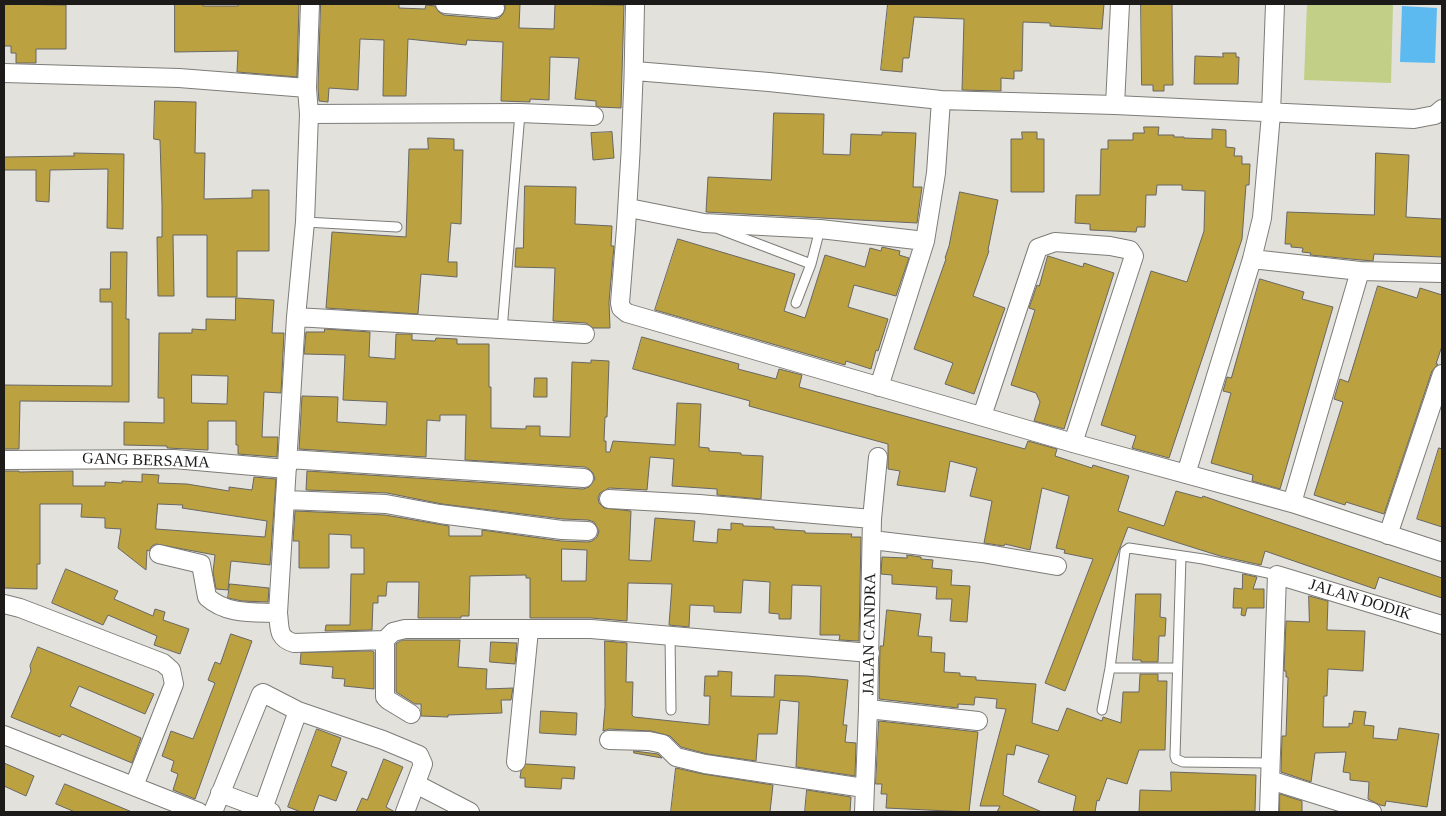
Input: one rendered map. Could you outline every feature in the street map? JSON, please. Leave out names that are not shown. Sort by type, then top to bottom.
[{"type":"street","points":[[310,4],[307,88],[309,114],[305,222],[296,317],[278,613],[281,636],[285,641],[294,643],[385,640],[393,632],[405,629],[591,629],[870,653]]},
{"type":"street","points":[[445,4],[494,8]]},
{"type":"street","points":[[635,4],[629,208],[620,303],[621,308],[627,313],[1073,443],[1292,503],[1442,552]]},
{"type":"street","points":[[1115,105],[1120,4]]},
{"type":"street","points":[[1186,474],[1252,259],[1262,218],[1271,114],[1275,4]]},
{"type":"street","points":[[634,71],[778,83],[941,100],[1115,105],[1271,114],[1375,116],[1414,120],[1435,115],[1442,109]]},
{"type":"street","points":[[4,73],[179,78],[307,88]]},
{"type":"street","points":[[879,387],[925,241],[936,173],[941,100]]},
{"type":"street","points":[[309,114],[520,112],[594,116]]},
{"type":"street","points":[[629,208],[704,223],[820,229],[925,241]]},
{"type":"street","points":[[982,416],[1038,248],[1055,242],[1110,246],[1130,250],[1134,256],[1073,443]]},
{"type":"street","points":[[1252,259],[1360,271],[1442,274]]},
{"type":"street","points":[[1292,503],[1360,271]]},
{"type":"street","points":[[296,317],[585,334]]},
{"type":"street","points":[[1388,535],[1442,374]]},
{"type":"street","name":"JALAN CANDRA","points":[[864,812],[870,653],[872,518],[878,457]]},
{"type":"street","name":"GANG BERSAMA","points":[[4,460],[174,459],[584,478]]},
{"type":"street","points":[[609,499],[872,518]]},
{"type":"street","points":[[286,500],[386,504],[440,514],[562,530],[588,531]]},
{"type":"street","points":[[872,540],[982,553],[1057,566]]},
{"type":"street","points":[[160,554],[201,564],[204,592],[207,597],[221,607],[232,611],[278,613]]},
{"type":"street","points":[[1270,812],[1277,575]]},
{"type":"street","name":"JALAN DODIK","points":[[1277,575],[1442,625]]},
{"type":"street","points":[[4,604],[20,608],[163,663],[171,670],[174,684],[134,786]]},
{"type":"street","points":[[516,762],[529,630]]},
{"type":"street","points":[[385,640],[385,697],[411,714]]},
{"type":"street","points":[[213,812],[262,693],[298,711],[416,752],[422,759],[423,764],[405,812]]},
{"type":"street","points":[[868,710],[978,720]]},
{"type":"street","points":[[220,793],[267,810],[298,711]]},
{"type":"street","points":[[4,736],[199,812]]},
{"type":"street","points":[[609,740],[649,741],[663,744],[676,757],[705,764],[864,788]]},
{"type":"street","points":[[1270,772],[1372,812]]},
{"type":"street","points":[[416,784],[470,812]]},
{"type":"lane","points":[[502,330],[520,112]]},
{"type":"lane","points":[[305,222],[397,227]]},
{"type":"lane","points":[[704,223],[811,264]]},
{"type":"lane","points":[[796,303],[811,264],[820,229]]},
{"type":"lane","points":[[1102,710],[1110,668],[1125,551],[1129,548],[1138,548],[1203,559],[1277,575]]},
{"type":"lane","points":[[1182,556],[1174,754],[1176,759],[1183,762],[1270,772]]},
{"type":"lane","points":[[670,636],[671,710]]},
{"type":"lane","points":[[1110,668],[1177,668]]},
{"type":"green space","points":[[1307,4],[1393,4],[1391,83],[1304,80]]},
{"type":"water","points":[[1402,6],[1437,8],[1435,63],[1400,62]]},
{"type":"building","points":[[4,4],[66,5],[66,49],[36,49],[36,63],[16,63],[16,53],[11,53],[11,46],[4,46]]},
{"type":"building","points":[[175,4],[238,6],[238,4],[299,4],[297,77],[237,72],[238,51],[175,52]]},
{"type":"building","points":[[321,4],[399,4],[399,8],[425,9],[426,5],[435,6],[444,15],[494,19],[499,18],[503,14],[505,4],[520,4],[519,28],[554,29],[555,4],[624,5],[621,108],[599,107],[596,106],[596,101],[575,99],[579,58],[550,57],[549,100],[530,99],[530,102],[501,101],[503,42],[467,40],[466,45],[408,39],[406,96],[383,96],[384,40],[360,39],[358,90],[329,88],[328,102],[319,101]]},
{"type":"building","points":[[888,4],[1104,4],[1102,29],[1050,26],[1050,23],[1023,22],[1022,71],[1014,71],[1014,79],[1001,78],[1001,91],[962,90],[964,19],[914,17],[909,58],[903,58],[902,72],[881,70]]},
{"type":"building","points":[[1141,4],[1172,4],[1173,85],[1164,85],[1164,91],[1153,91],[1153,85],[1142,85]]},
{"type":"building","points":[[1223,53],[1236,53],[1236,57],[1239,57],[1238,84],[1194,84],[1195,56],[1223,57]]},
{"type":"building","points":[[155,101],[196,102],[195,153],[205,153],[204,199],[252,198],[252,190],[269,190],[269,251],[237,251],[237,297],[207,297],[207,235],[173,235],[174,296],[158,296],[157,237],[162,237],[162,205],[160,140],[154,139]]},
{"type":"building","points":[[774,113],[824,114],[823,154],[850,155],[851,134],[882,135],[882,132],[916,133],[913,187],[922,187],[917,223],[706,212],[708,177],[771,180]]},
{"type":"building","points":[[1144,127],[1159,127],[1158,135],[1174,135],[1174,137],[1184,138],[1212,139],[1212,129],[1226,130],[1226,147],[1235,148],[1234,156],[1242,156],[1242,164],[1250,164],[1249,185],[1246,185],[1242,239],[1169,458],[1132,448],[1136,436],[1101,425],[1151,271],[1187,282],[1204,231],[1205,191],[1182,190],[1182,185],[1157,185],[1156,195],[1146,195],[1145,227],[1137,227],[1136,232],[1090,230],[1090,224],[1075,223],[1076,195],[1100,195],[1101,149],[1108,149],[1108,140],[1133,140],[1133,133],[1144,133]]},
{"type":"building","points":[[612,132],[614,158],[593,160],[591,133]]},
{"type":"building","points":[[1022,132],[1037,132],[1037,139],[1044,139],[1044,192],[1011,192],[1011,139],[1022,139]]},
{"type":"building","points":[[428,138],[454,139],[454,150],[463,150],[461,224],[451,223],[448,262],[457,262],[457,277],[421,274],[418,314],[326,308],[332,232],[406,237],[409,149],[428,149]]},
{"type":"building","points":[[74,153],[124,154],[123,229],[107,228],[108,169],[50,170],[49,202],[36,201],[36,170],[4,170],[4,157],[74,156]]},
{"type":"building","points":[[1376,153],[1409,155],[1406,217],[1442,219],[1442,257],[1374,254],[1373,261],[1310,255],[1311,253],[1302,252],[1303,248],[1291,247],[1291,244],[1285,244],[1287,212],[1374,215]]},
{"type":"building","points":[[525,186],[576,187],[575,224],[612,226],[611,246],[614,246],[609,302],[610,328],[593,328],[586,323],[553,321],[555,268],[515,267],[516,248],[523,248]]},
{"type":"building","points":[[960,192],[998,200],[989,251],[973,296],[1005,308],[974,394],[945,384],[953,363],[914,349],[946,259]]},
{"type":"building","points":[[678,239],[795,274],[784,311],[805,318],[825,255],[865,267],[870,248],[881,251],[882,247],[900,251],[899,255],[909,258],[896,296],[854,285],[848,307],[888,319],[871,369],[846,361],[845,365],[655,310]]},
{"type":"building","points":[[111,252],[127,252],[126,319],[129,319],[129,402],[20,401],[19,449],[4,449],[4,385],[112,386],[112,302],[100,302],[100,289],[110,289]]},
{"type":"building","points":[[1048,256],[1083,267],[1084,263],[1114,273],[1064,429],[1034,421],[1040,402],[1036,393],[1011,385],[1035,310],[1029,308],[1037,285],[1039,286]]},
{"type":"building","points":[[1260,279],[1304,292],[1302,299],[1333,307],[1280,489],[1252,481],[1253,475],[1211,463],[1231,393],[1223,391],[1227,377],[1231,378]]},
{"type":"building","points":[[1378,286],[1417,298],[1420,288],[1442,295],[1442,346],[1436,364],[1438,364],[1432,371],[1384,514],[1346,502],[1345,505],[1314,495],[1343,402],[1334,399],[1340,379],[1348,382]]},
{"type":"building","points":[[236,298],[274,300],[272,333],[284,333],[281,393],[264,392],[262,437],[278,437],[277,457],[238,454],[236,421],[208,421],[208,450],[167,448],[167,446],[124,445],[124,422],[164,423],[164,398],[158,398],[159,333],[192,333],[192,329],[206,330],[206,319],[235,320]],"holes":[[[192,375],[228,376],[227,404],[192,403]]]},
{"type":"building","points":[[325,329],[370,332],[369,357],[395,359],[396,334],[412,334],[412,340],[435,341],[436,338],[457,339],[457,344],[489,344],[491,428],[526,429],[526,426],[540,426],[540,436],[570,437],[572,362],[591,363],[591,360],[609,361],[604,441],[606,441],[606,452],[610,452],[613,441],[675,445],[677,403],[701,404],[699,447],[709,448],[709,451],[763,456],[761,499],[717,495],[717,489],[672,486],[674,459],[650,457],[647,490],[609,488],[600,493],[598,498],[599,503],[604,508],[631,511],[629,560],[651,561],[655,518],[695,521],[693,541],[717,543],[718,529],[731,530],[731,523],[743,524],[743,526],[805,531],[805,533],[852,534],[851,537],[861,537],[859,641],[839,640],[840,635],[820,635],[821,586],[792,585],[791,619],[779,619],[779,614],[769,613],[770,582],[743,580],[741,613],[714,612],[714,606],[690,605],[689,627],[669,625],[672,584],[628,583],[627,621],[591,618],[530,618],[530,578],[526,578],[526,575],[470,576],[469,616],[461,616],[461,618],[418,618],[419,582],[387,582],[386,596],[378,596],[378,603],[373,603],[372,630],[325,631],[326,625],[350,625],[351,574],[364,574],[364,548],[351,548],[351,535],[329,534],[329,568],[299,568],[299,541],[293,541],[295,511],[385,515],[449,526],[449,536],[482,536],[482,530],[561,541],[588,542],[597,537],[599,531],[594,522],[588,520],[563,519],[442,504],[387,493],[306,490],[307,471],[583,489],[589,487],[595,479],[593,473],[585,467],[465,460],[466,415],[440,415],[440,421],[427,420],[426,457],[299,449],[302,396],[338,397],[337,422],[386,425],[387,402],[343,400],[345,355],[304,354],[306,332],[324,332]],"holes":[[[562,549],[587,550],[586,581],[562,581]]]},
{"type":"building","points":[[642,337],[739,364],[738,369],[776,379],[779,369],[802,375],[799,387],[1025,449],[1028,441],[1057,449],[1055,456],[1092,468],[1093,465],[1129,476],[1118,511],[1164,526],[1176,491],[1202,498],[1203,496],[1442,578],[1442,598],[1379,577],[1375,589],[1265,551],[1261,565],[1220,556],[1128,527],[1065,691],[1045,683],[1093,559],[1064,553],[1065,550],[1056,548],[1069,496],[1042,488],[1030,550],[1005,544],[1004,546],[984,543],[992,501],[970,496],[977,468],[950,461],[945,492],[897,485],[900,471],[888,469],[888,444],[749,406],[750,401],[633,369]]},
{"type":"building","points":[[535,378],[547,378],[547,397],[534,397]]},
{"type":"building","points":[[1439,448],[1442,449],[1442,527],[1417,519]]},
{"type":"building","points":[[4,471],[73,471],[73,486],[105,486],[105,482],[122,483],[122,481],[142,482],[142,474],[159,475],[158,483],[187,484],[229,491],[229,487],[252,490],[254,477],[276,479],[270,565],[231,561],[228,590],[216,589],[213,572],[215,555],[156,544],[149,551],[147,550],[146,570],[118,548],[121,529],[105,528],[105,518],[81,517],[82,504],[40,504],[40,564],[37,564],[37,589],[4,588]],"holes":[[[158,504],[183,505],[182,508],[267,521],[265,537],[156,529]]]},
{"type":"building","points":[[907,555],[933,560],[932,568],[952,570],[951,585],[970,586],[967,622],[950,621],[952,599],[936,599],[937,587],[892,584],[892,575],[881,574],[882,557],[907,558]]},
{"type":"building","points":[[66,569],[118,591],[114,599],[153,616],[155,609],[165,612],[163,620],[189,629],[180,654],[154,645],[157,636],[108,615],[103,625],[52,603]]},
{"type":"building","points":[[1243,574],[1257,577],[1253,589],[1264,589],[1264,608],[1247,608],[1245,616],[1241,615],[1242,608],[1233,608],[1234,588],[1242,589]]},
{"type":"building","points":[[230,584],[269,588],[268,602],[242,601],[228,598]]},
{"type":"building","points":[[1136,594],[1161,594],[1160,617],[1166,618],[1165,636],[1159,636],[1158,662],[1133,660]]},
{"type":"building","points":[[1309,596],[1328,601],[1327,630],[1365,631],[1363,671],[1328,669],[1327,696],[1324,696],[1323,727],[1349,727],[1349,723],[1352,724],[1354,711],[1366,712],[1364,725],[1374,726],[1373,738],[1397,740],[1399,728],[1439,734],[1427,807],[1386,801],[1385,806],[1368,799],[1369,782],[1350,780],[1350,773],[1343,772],[1346,752],[1315,753],[1311,782],[1281,772],[1282,736],[1286,736],[1288,677],[1286,677],[1286,671],[1284,671],[1286,621],[1309,622]]},
{"type":"building","points":[[887,610],[921,614],[918,636],[932,637],[931,652],[945,653],[944,672],[976,677],[976,680],[1036,684],[1032,723],[1058,731],[1067,708],[1102,721],[1103,717],[1121,723],[1123,692],[1139,692],[1140,674],[1158,674],[1158,681],[1167,681],[1165,750],[1139,750],[1127,784],[1107,778],[1099,801],[1097,800],[1095,812],[1073,812],[1076,796],[1038,782],[1049,755],[1016,745],[1014,755],[1007,754],[1003,795],[1042,812],[997,812],[1000,806],[980,806],[1006,709],[996,708],[997,699],[975,697],[974,705],[958,704],[958,708],[879,699],[880,646],[883,646]]},
{"type":"building","points":[[231,634],[252,641],[195,799],[173,790],[178,774],[171,771],[174,761],[162,756],[171,731],[193,739],[215,683],[208,680],[215,662],[220,664]]},
{"type":"building","points":[[403,640],[460,640],[458,667],[487,669],[486,689],[513,688],[511,700],[501,700],[502,713],[448,715],[448,717],[421,716],[421,704],[415,704],[396,692],[396,644]]},
{"type":"building","points":[[605,641],[627,643],[626,682],[633,682],[632,715],[634,717],[709,725],[710,696],[704,696],[705,676],[718,676],[718,671],[732,672],[731,696],[774,697],[775,675],[848,680],[843,725],[847,725],[845,742],[856,743],[855,776],[796,767],[799,702],[780,700],[777,734],[758,734],[756,761],[707,754],[681,747],[670,736],[651,731],[609,729],[603,731]]},
{"type":"building","points":[[491,642],[517,643],[515,664],[490,662]]},
{"type":"building","points":[[38,647],[154,694],[145,714],[79,686],[70,706],[141,738],[132,763],[62,734],[60,737],[11,717],[31,671],[30,666]]},
{"type":"building","points":[[374,652],[374,689],[344,686],[345,679],[332,678],[333,667],[300,664],[301,653]]},
{"type":"building","points":[[541,711],[577,713],[576,735],[540,733]]},
{"type":"building","points":[[879,721],[978,732],[969,812],[886,808],[887,794],[881,794],[882,784],[876,784]]},
{"type":"building","points":[[317,729],[341,738],[331,766],[347,772],[336,801],[319,795],[313,812],[301,812],[288,807]]},
{"type":"building","points":[[634,751],[658,754],[662,758],[634,753]]},
{"type":"building","points":[[384,759],[403,767],[386,807],[395,812],[356,812],[362,798],[367,800]]},
{"type":"building","points":[[4,763],[34,776],[26,796],[4,786]]},
{"type":"building","points":[[526,764],[575,767],[574,779],[562,778],[561,789],[525,787],[525,778],[520,778],[521,771]]},
{"type":"building","points":[[676,768],[773,785],[770,812],[671,812]]},
{"type":"building","points":[[1171,772],[1256,775],[1255,811],[1139,812],[1140,790],[1171,791]]},
{"type":"building","points":[[65,784],[132,812],[75,812],[56,804]]},
{"type":"building","points":[[807,790],[851,797],[850,812],[805,812]]},
{"type":"building","points":[[1280,794],[1302,801],[1302,812],[1280,812]]}]
